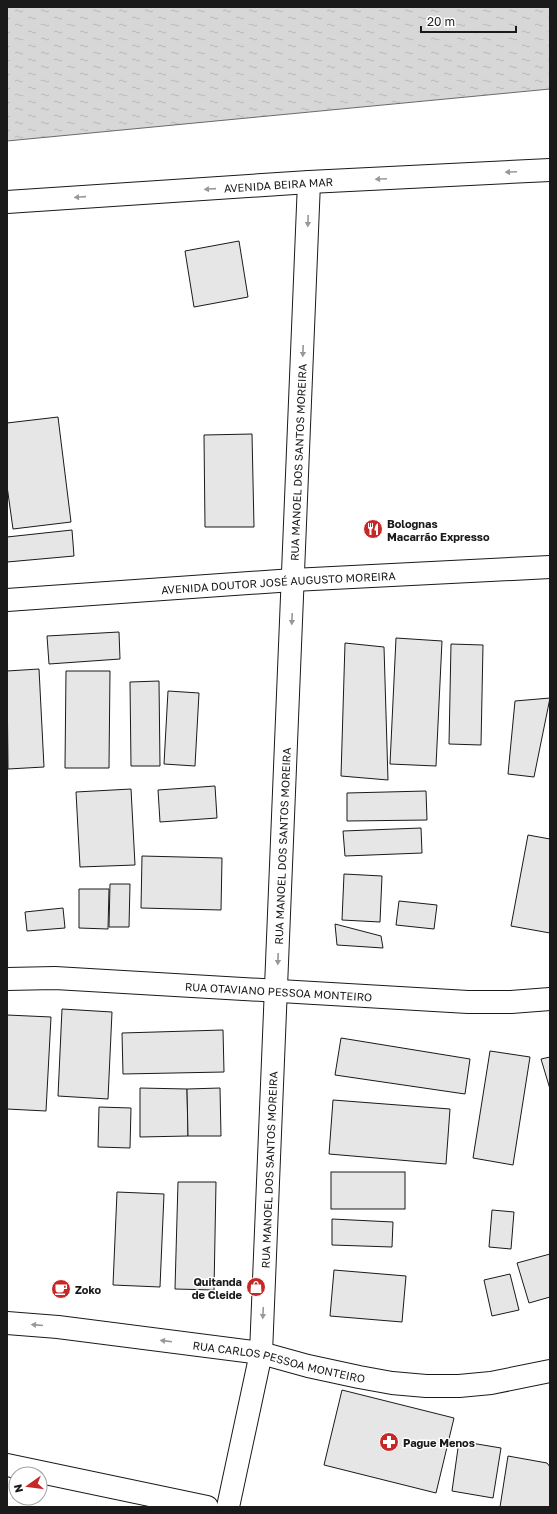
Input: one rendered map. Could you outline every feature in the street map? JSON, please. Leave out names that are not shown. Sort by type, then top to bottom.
[{"type":"street","name":"AVENIDA BEIRA MAR","points":[[7,202],[310,182],[550,170]]},
{"type":"street","name":"RUA MANOEL DOS SANTOS MOREIRA","points":[[228,1507],[261,1353],[310,182]]},
{"type":"street","name":"AVENIDA DOUTOR JOSÉ AUGUSTO MOREIRA","points":[[7,600],[293,580],[550,567]]},
{"type":"street","name":"RUA OTAVIANO PESSOA MONTEIRO","points":[[7,979],[55,978],[468,1002],[511,1002],[550,999]]},
{"type":"street","name":"RUA CARLOS PESSOA MONTEIRO","points":[[7,1323],[58,1326],[261,1353],[308,1366],[392,1383],[426,1386],[460,1386],[491,1383],[550,1371]]},
{"type":"street","points":[[7,1466],[207,1507]]},
{"type":"water","points":[[7,7],[550,7],[550,89],[7,141]]},
{"type":"building","points":[[239,241],[248,297],[194,307],[185,251]]},
{"type":"building","points":[[58,417],[71,522],[13,529],[7,486],[7,423]]},
{"type":"building","points":[[252,434],[254,527],[205,527],[204,435]]},
{"type":"building","points":[[72,530],[74,556],[7,562],[7,537]]},
{"type":"building","points":[[119,632],[120,659],[49,664],[47,636]]},
{"type":"building","points":[[396,638],[442,641],[436,766],[390,764]]},
{"type":"building","points":[[345,643],[384,647],[388,780],[341,776]]},
{"type":"building","points":[[451,644],[483,645],[481,745],[449,744]]},
{"type":"building","points":[[39,669],[44,767],[8,769],[7,671]]},
{"type":"building","points":[[66,671],[110,671],[109,768],[65,768]]},
{"type":"building","points":[[159,681],[160,766],[131,766],[130,682]]},
{"type":"building","points":[[168,691],[199,693],[195,766],[164,764]]},
{"type":"building","points":[[550,698],[534,777],[508,774],[515,701]]},
{"type":"building","points":[[215,786],[217,818],[160,822],[158,790]]},
{"type":"building","points":[[131,789],[135,865],[80,867],[76,792]]},
{"type":"building","points":[[426,791],[427,820],[347,821],[347,793]]},
{"type":"building","points":[[421,828],[422,853],[345,856],[343,831]]},
{"type":"building","points":[[528,835],[550,839],[550,933],[511,926]]},
{"type":"building","points":[[142,856],[222,858],[221,910],[141,908]]},
{"type":"building","points":[[344,874],[382,876],[380,922],[342,920]]},
{"type":"building","points":[[110,884],[130,884],[129,927],[109,927]]},
{"type":"building","points":[[79,889],[109,889],[108,929],[79,928]]},
{"type":"building","points":[[399,901],[437,905],[434,929],[396,925]]},
{"type":"building","points":[[63,908],[65,928],[27,931],[25,912]]},
{"type":"building","points":[[335,924],[381,936],[383,948],[337,945]]},
{"type":"building","points":[[62,1009],[112,1012],[108,1099],[58,1096]]},
{"type":"building","points":[[7,1015],[51,1017],[46,1111],[7,1109]]},
{"type":"building","points":[[223,1030],[224,1072],[123,1074],[122,1033]]},
{"type":"building","points":[[341,1038],[470,1059],[465,1094],[335,1075]]},
{"type":"building","points":[[490,1051],[530,1057],[513,1165],[473,1158]]},
{"type":"building","points":[[550,1057],[550,1089],[541,1059]]},
{"type":"building","points":[[140,1088],[187,1089],[188,1136],[140,1137]]},
{"type":"building","points":[[220,1088],[221,1136],[188,1136],[187,1089]]},
{"type":"building","points":[[333,1100],[450,1109],[446,1164],[329,1154]]},
{"type":"building","points":[[99,1107],[131,1108],[130,1148],[98,1147]]},
{"type":"building","points":[[331,1172],[405,1172],[405,1209],[331,1209]]},
{"type":"building","points":[[178,1182],[216,1182],[214,1290],[175,1289]]},
{"type":"building","points":[[117,1192],[164,1194],[160,1287],[113,1285]]},
{"type":"building","points":[[492,1210],[514,1212],[511,1249],[489,1247]]},
{"type":"building","points":[[332,1219],[393,1222],[392,1247],[332,1245]]},
{"type":"building","points":[[550,1254],[550,1297],[529,1303],[517,1263]]},
{"type":"building","points":[[334,1270],[406,1276],[402,1322],[330,1316]]},
{"type":"building","points":[[510,1274],[519,1310],[492,1316],[484,1280]]},
{"type":"building","name":"Pague Menos","points":[[342,1390],[454,1418],[436,1493],[324,1465]]},
{"type":"building","points":[[459,1441],[501,1448],[493,1498],[452,1491]]},
{"type":"building","points":[[508,1456],[547,1463],[550,1467],[550,1507],[500,1507]]},
{"type":"place","name":"Bolognas Macarrão Expresso","points":[[373,529]]},
{"type":"place","name":"Quitanda de Cleide","points":[[256,1287]]},
{"type":"place","name":"Zoko","points":[[61,1289]]},
{"type":"place","name":"Pague Menos","points":[[389,1442]]}]
